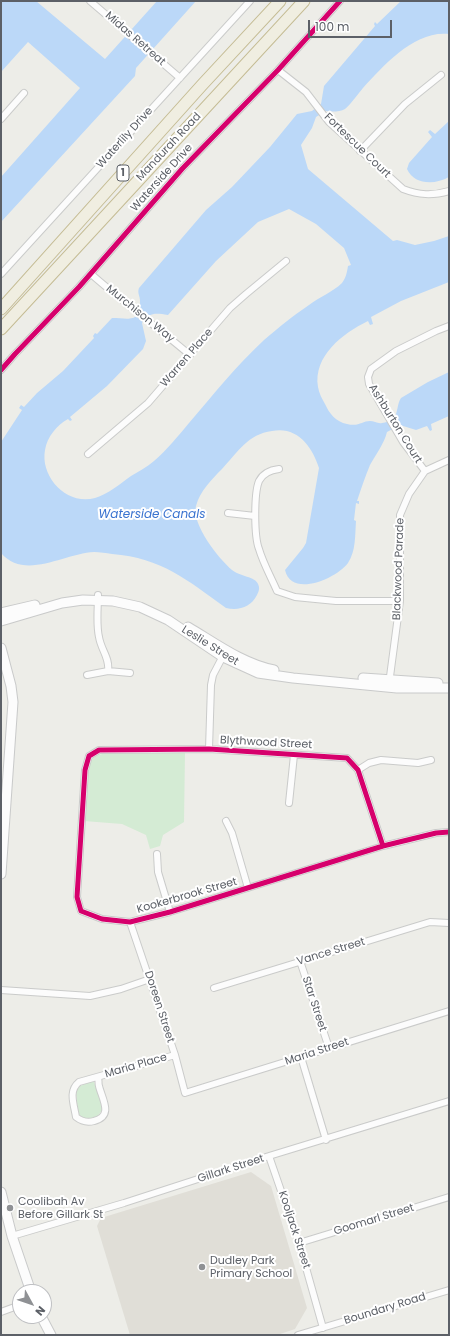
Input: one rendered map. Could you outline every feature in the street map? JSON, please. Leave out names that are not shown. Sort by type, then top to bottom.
[{"type":"highway","name":"Mandurah Road","points":[[1,309],[202,85],[280,1]]},
{"type":"highway","name":"Mandurah Road","points":[[1,329],[304,1]]},
{"type":"street","name":"Waterlily Drive","points":[[1,274],[250,1]]},
{"type":"street","name":"Waterside Drive","points":[[1,370],[91,274],[182,169],[278,70],[340,1]]},
{"type":"street","name":"Midas Retreat","points":[[94,2],[126,32],[180,78]]},
{"type":"street","name":"Fortescue Court","points":[[278,70],[306,92],[329,122],[403,189],[426,195],[440,194],[449,191]]},
{"type":"street","points":[[360,151],[405,104],[441,75]]},
{"type":"street","points":[[1,119],[24,93]]},
{"type":"street","name":"Warren Place","points":[[88,454],[148,403],[230,308],[286,261]]},
{"type":"street","name":"Murchison Way","points":[[91,274],[190,355]]},
{"type":"street","name":"Ashburton Court","points":[[425,471],[404,442],[369,384],[368,377],[371,368],[396,351],[449,326]]},
{"type":"street","points":[[425,471],[449,460]]},
{"type":"street","points":[[279,469],[266,472],[258,482],[256,516],[256,533],[259,549],[277,591],[295,598],[336,601],[400,601]]},
{"type":"street","name":"Blackwood Parade","points":[[391,684],[400,601],[400,515],[409,494],[425,471]]},
{"type":"street","points":[[228,513],[256,516]]},
{"type":"street","name":"Leslie Street","points":[[1,613],[60,598],[98,598],[140,607],[168,620],[258,673],[293,678],[391,684],[422,688],[449,688]]},
{"type":"street","points":[[98,598],[97,625],[99,639],[109,665],[108,671]]},
{"type":"street","name":"Leslie Street","points":[[1,621],[62,603],[98,598]]},
{"type":"street","points":[[1,649],[11,686],[13,702],[3,802],[1,874]]},
{"type":"street","points":[[209,749],[211,685],[213,675],[225,653]]},
{"type":"street","points":[[88,675],[108,671],[130,673]]},
{"type":"street","name":"Leslie Street","points":[[391,684],[449,683]]},
{"type":"street","name":"Blythwood Street","points":[[89,756],[99,750],[106,749],[209,749],[347,758],[358,770]]},
{"type":"street","points":[[289,803],[294,755]]},
{"type":"street","name":"Kookerbrook Street","points":[[89,756],[85,770],[77,897],[81,911],[102,919],[130,922],[170,912],[382,846],[436,833],[449,832]]},
{"type":"street","points":[[382,846],[358,770],[369,763],[381,760],[418,763],[431,760]]},
{"type":"street","points":[[226,821],[232,833],[248,888]]},
{"type":"street","points":[[157,854],[158,872],[170,912]]},
{"type":"street","name":"Doreen Street","points":[[130,922],[150,979],[185,1093]]},
{"type":"street","name":"Vance Street","points":[[214,988],[430,922],[449,923]]},
{"type":"street","name":"Star Street","points":[[300,961],[329,1048]]},
{"type":"street","points":[[1,990],[90,996],[121,989],[150,979]]},
{"type":"street","name":"Maria Street","points":[[185,1093],[449,1010]]},
{"type":"street","name":"Maria Place","points":[[98,1076],[99,1086],[105,1104],[105,1111],[101,1118],[97,1120],[89,1122],[81,1121],[76,1117],[73,1102],[74,1086],[80,1082],[98,1076],[174,1055]]},
{"type":"street","points":[[301,1057],[326,1140]]},
{"type":"street","name":"Gillark Street","points":[[12,1236],[124,1203],[269,1156],[326,1140],[449,1101]]},
{"type":"street","name":"Kooljack Street","points":[[269,1156],[299,1243],[323,1328]]},
{"type":"street","points":[[1,1192],[12,1236],[28,1284]]},
{"type":"street","name":"Goomarl Street","points":[[299,1243],[449,1197]]},
{"type":"street","name":"Boundary Road","points":[[298,1335],[449,1290]]},
{"type":"street","points":[[1,1312],[12,1308]]},
{"type":"street","points":[[45,1324],[50,1335]]},
{"type":"shaded area","name":"Dudley Park Primary School","points":[[251,1172],[271,1186],[307,1308],[295,1329],[277,1335],[130,1335],[97,1226],[101,1218]]},
{"type":"green space","points":[[109,753],[185,753],[184,822],[163,835],[160,846],[150,849],[146,835],[122,824],[84,821],[89,764],[97,756]]},
{"type":"green space","points":[[92,1081],[94,1082],[103,1109],[97,1117],[86,1119],[78,1115],[76,1091],[80,1086]]},
{"type":"water","points":[[1,1],[36,1],[105,59],[157,1],[196,1],[136,68],[135,76],[1,222],[1,177],[80,88],[28,42],[1,72]]},
{"type":"water","name":"Waterside Canals","points":[[401,1],[449,1],[449,34],[436,34],[424,38],[412,43],[401,51],[381,69],[345,109],[336,112],[326,111],[316,117],[312,128],[301,145],[308,169],[393,241],[397,240],[415,245],[449,236],[449,282],[401,301],[371,317],[373,324],[370,325],[368,321],[358,326],[340,339],[325,356],[320,365],[318,387],[329,411],[333,417],[339,421],[351,425],[370,421],[384,423],[394,419],[401,398],[428,382],[449,372],[449,416],[431,424],[432,430],[430,431],[427,426],[416,430],[400,425],[387,432],[382,445],[368,470],[357,501],[359,501],[359,504],[356,503],[354,520],[356,521],[355,543],[351,558],[342,569],[334,575],[314,583],[296,583],[289,578],[285,570],[306,543],[319,468],[312,452],[302,439],[289,432],[281,430],[256,436],[244,445],[203,490],[196,506],[196,513],[198,522],[207,541],[220,558],[235,572],[257,582],[259,590],[257,595],[251,603],[244,607],[235,609],[226,608],[199,588],[173,572],[160,565],[130,556],[94,552],[83,553],[33,565],[22,565],[11,561],[1,553],[1,442],[22,410],[19,408],[21,405],[24,407],[37,393],[63,371],[94,338],[93,336],[95,333],[97,334],[112,318],[128,319],[136,316],[140,308],[139,288],[206,210],[232,187],[270,147],[297,114],[312,111],[321,104],[324,86],[375,26],[375,22],[377,24]],"holes":[[[289,209],[316,224],[344,248],[351,265],[348,266],[342,283],[280,326],[264,340],[234,370],[168,448],[149,465],[109,491],[95,498],[75,498],[58,487],[51,479],[45,460],[46,445],[50,436],[56,428],[68,419],[70,421],[72,420],[70,417],[107,386],[143,349],[146,341],[142,323],[145,319],[153,314],[168,315],[216,261],[258,222]]]},
{"type":"water","points":[[449,121],[449,177],[443,180],[431,182],[420,181],[410,174],[407,169],[409,163],[432,137],[428,132],[430,130],[435,134]]},
{"type":"cycle path","points":[[1,370],[79,287],[182,169],[278,70],[340,1]]},
{"type":"cycle path","points":[[383,846],[358,770],[347,758],[209,749],[99,750],[89,756],[85,770],[77,897],[81,911],[102,919],[130,922],[170,912],[383,846],[436,833],[449,832]]},
{"type":"place","name":"Coolibah Av Before Gillark St","points":[[10,1208]]},
{"type":"place","name":"Dudley Park Primary School","points":[[202,1267]]}]
